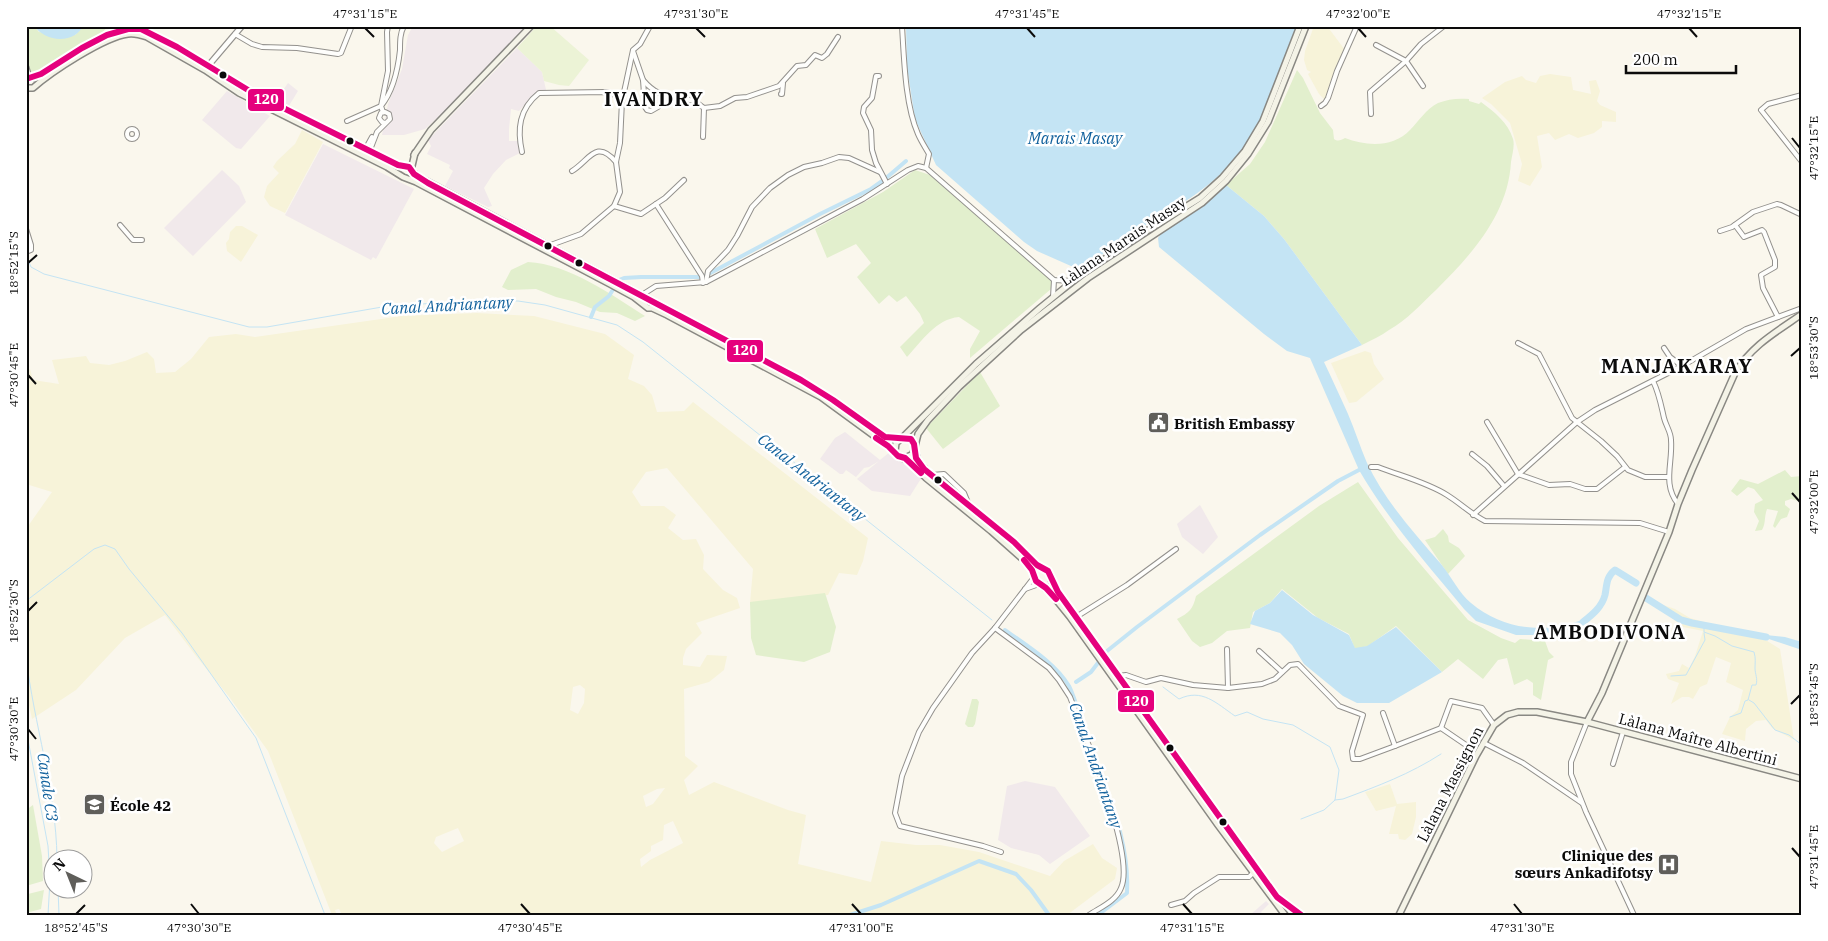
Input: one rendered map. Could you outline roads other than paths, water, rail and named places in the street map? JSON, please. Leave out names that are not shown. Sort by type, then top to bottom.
[{"type":"main road","points":[[403,177],[401,170],[431,130],[531,26]]},
{"type":"main road","name":"Làlana Marais Masay","points":[[1292,56],[1300,26]]},
{"type":"main road","name":"Làlana Marais Masay","points":[[902,438],[976,364],[1073,282],[1129,242],[1202,203],[1214,192],[1248,154],[1268,122],[1292,56],[1306,26]]},
{"type":"main road","points":[[29,77],[102,38],[128,28],[150,33],[207,69],[245,96],[611,282]]},
{"type":"main road","points":[[27,87],[33,88],[98,46],[115,38],[129,34],[147,37],[253,94],[407,167],[425,181],[548,246],[611,282],[646,306],[646,303],[652,304],[801,380],[828,396],[885,437],[911,440],[918,461],[932,475],[1043,569],[1049,572],[1054,588],[1256,873],[1288,913],[1301,915]]},
{"type":"main road","points":[[29,77],[36,80],[37,84]]},
{"type":"main road","points":[[403,177],[409,177],[415,152]]},
{"type":"main road","name":"Làlana Marais Masay","points":[[915,449],[920,430],[941,406],[1021,330],[1088,278],[1175,218]]},
{"type":"main road","points":[[619,287],[643,297],[652,304],[813,393],[838,409],[898,456],[905,458],[926,478],[1010,547],[1027,563],[1035,575],[1036,581],[1060,604],[1118,676],[1256,873],[1288,913]]},
{"type":"main road","points":[[1587,722],[1593,712],[1678,504],[1724,398],[1744,358],[1753,348],[1802,314]]},
{"type":"main road","points":[[895,452],[896,443],[902,438]]},
{"type":"main road","points":[[905,458],[911,456],[915,449]]},
{"type":"main road","points":[[1035,575],[1038,570],[1043,569]]},
{"type":"main road","points":[[1041,584],[1048,582],[1050,578]]},
{"type":"main road","name":"Làlana Massignon","points":[[1399,915],[1476,756],[1494,725],[1507,715],[1528,712],[1587,722]]},
{"type":"main road","points":[[1593,712],[1601,726]]},
{"type":"main road","name":"Làlana Maître Albertini","points":[[1587,722],[1802,779]]},
{"type":"street","points":[[207,69],[242,26]]},
{"type":"street","points":[[235,34],[252,44],[262,46],[297,48],[338,54],[341,53],[351,28],[350,26]]},
{"type":"street","points":[[368,149],[383,112],[381,106],[388,71],[388,26]]},
{"type":"street","points":[[347,121],[381,106],[393,85],[398,65],[401,33],[404,26]]},
{"type":"street","points":[[548,246],[581,234],[614,206],[620,192],[616,162],[620,143],[622,101],[633,50],[640,44],[650,26]]},
{"type":"street","points":[[902,26],[904,66],[912,118],[929,154],[926,168]]},
{"type":"street","points":[[1321,106],[1325,103],[1356,26]]},
{"type":"street","points":[[1371,114],[1370,92],[1406,61],[1421,44],[1444,26]]},
{"type":"street","points":[[643,80],[657,93],[667,97],[692,100],[704,108],[720,106],[735,98],[747,97],[772,89],[783,83],[797,66],[806,65],[815,55],[822,58],[827,54],[838,37]]},
{"type":"street","points":[[1376,45],[1406,61],[1423,86]]},
{"type":"street","points":[[633,50],[643,80],[645,107],[647,110],[651,111],[658,107],[667,97]]},
{"type":"street","points":[[26,67],[29,77]]},
{"type":"street","points":[[880,76],[876,76],[872,98],[863,109],[871,130],[872,150],[886,183]]},
{"type":"street","points":[[781,94],[783,83]]},
{"type":"street","points":[[522,152],[519,138],[521,114],[539,93],[605,92],[613,94],[622,101]]},
{"type":"street","points":[[1802,96],[1768,104],[1760,110],[1802,162]]},
{"type":"street","points":[[703,137],[704,108]]},
{"type":"street","points":[[368,149],[377,132],[390,120],[391,117],[388,113],[383,112]]},
{"type":"street","points":[[380,120],[385,123]]},
{"type":"street","points":[[572,171],[580,166],[590,154],[598,151],[607,154],[616,162]]},
{"type":"street","points":[[704,280],[708,271],[728,250],[738,236],[752,207],[770,188],[788,174],[804,167],[839,157],[849,158],[881,174]]},
{"type":"street","points":[[643,297],[645,293],[656,286],[704,280],[863,199],[886,183],[918,166],[926,168],[1054,280],[1073,282]]},
{"type":"street","points":[[614,206],[641,214],[684,180]]},
{"type":"street","points":[[656,204],[704,280]]},
{"type":"street","points":[[1720,231],[1735,225],[1753,212],[1777,204],[1802,215]]},
{"type":"street","points":[[120,225],[133,240],[142,240]]},
{"type":"street","points":[[1735,225],[1744,238],[1762,230],[1764,232],[1775,260],[1775,267],[1760,275],[1763,288],[1778,317]]},
{"type":"street","points":[[26,229],[32,245],[29,251]]},
{"type":"street","points":[[1053,298],[1054,280]]},
{"type":"street","points":[[1473,515],[1577,422],[1595,410],[1682,366],[1746,330],[1802,308]]},
{"type":"street","points":[[1518,343],[1539,354],[1572,418],[1601,441],[1628,470],[1645,477],[1668,477]]},
{"type":"street","points":[[1664,348],[1670,357],[1682,366]]},
{"type":"street","points":[[1653,381],[1658,390],[1664,420],[1671,439],[1668,477],[1672,496],[1678,504]]},
{"type":"street","points":[[1487,422],[1518,474],[1549,486],[1570,484],[1584,489],[1597,489],[1625,467]]},
{"type":"street","points":[[1472,454],[1504,486]]},
{"type":"street","points":[[1371,467],[1378,467],[1447,495],[1473,515],[1485,521],[1640,523],[1668,532]]},
{"type":"street","points":[[932,475],[944,474],[964,493],[970,507]]},
{"type":"street","points":[[1076,617],[1127,586],[1176,549]]},
{"type":"street","points":[[1001,852],[900,826],[894,813],[902,776],[919,732],[933,708],[972,653],[995,628],[1035,575]]},
{"type":"street","points":[[1023,590],[1033,585],[1041,584]]},
{"type":"street","points":[[995,628],[1049,668],[1059,680],[1070,698],[1114,816],[1122,861],[1122,887],[1116,896],[1089,915]]},
{"type":"street","points":[[1227,649],[1228,688]]},
{"type":"street","points":[[1259,651],[1282,672]]},
{"type":"street","points":[[1118,676],[1126,675],[1146,682],[1161,678],[1193,685],[1228,688],[1262,684],[1275,679],[1290,665],[1298,664],[1339,706],[1363,715],[1352,751],[1353,759],[1360,759],[1441,728],[1451,701],[1482,708],[1494,725]]},
{"type":"street","points":[[1383,713],[1394,746]]},
{"type":"street","points":[[1587,722],[1571,762],[1571,774],[1582,804],[1634,915]]},
{"type":"street","points":[[1441,728],[1466,745],[1476,756]]},
{"type":"street","points":[[1613,764],[1623,732]]},
{"type":"street","points":[[1484,743],[1523,763],[1582,804]]},
{"type":"street","points":[[1171,905],[1186,901],[1194,893],[1219,877],[1249,878],[1256,873]]},
{"type":"water","points":[[34,26],[84,26],[75,35],[58,39],[42,34]]},
{"type":"water","name":"Marais Masay","points":[[906,26],[1297,26],[1267,107],[1251,137],[1229,165],[1191,198],[1133,233],[1080,270],[1037,251],[1024,242],[936,165],[915,119],[907,67]]},
{"type":"water","points":[[1226,185],[1264,216],[1284,239],[1362,345],[1324,362],[1374,477],[1401,516],[1463,594],[1483,612],[1510,624],[1539,628],[1553,627],[1582,620],[1583,622],[1571,629],[1534,635],[1516,635],[1476,621],[1409,541],[1370,488],[1359,470],[1310,358],[1287,351],[1159,247],[1158,238],[1163,231],[1201,208]]},
{"type":"water","points":[[1282,590],[1313,615],[1349,635],[1355,648],[1367,646],[1396,627],[1442,672],[1389,703],[1357,703],[1343,696],[1304,664],[1292,645],[1280,633],[1250,624],[1255,611],[1270,603]]},
{"type":"water","points":[[1766,635],[1785,637],[1802,642],[1802,650],[1766,638]]},
{"type":"waterway","points":[[591,317],[595,307],[609,296],[619,280],[641,277],[703,277],[820,214],[871,189],[906,161]]},
{"type":"waterway","name":"Canal Andriantany","points":[[26,255],[31,267],[44,274],[249,327],[267,327],[382,307],[435,303],[518,301],[545,305],[617,325],[643,342],[992,620]]},
{"type":"waterway","points":[[1076,682],[1091,672],[1107,651],[1137,627],[1260,535],[1338,481],[1359,470]]},
{"type":"waterway","points":[[26,601],[94,549],[105,545],[115,549],[129,569],[182,633],[256,738],[325,915]]},
{"type":"waterway","points":[[1583,622],[1602,603],[1608,578],[1615,570],[1636,583]]},
{"type":"waterway","points":[[1646,598],[1681,620],[1766,637]]},
{"type":"waterway","points":[[1704,625],[1704,632],[1732,646],[1754,652],[1756,685],[1752,685],[1748,700],[1745,701],[1741,713],[1730,717]]},
{"type":"waterway","name":"Canal Andriantany","points":[[1005,630],[1040,655],[1063,677],[1069,686],[1083,726]]},
{"type":"waterway","points":[[1671,676],[1686,675],[1705,640],[1704,633]]},
{"type":"waterway","name":"Canale C3","points":[[26,657],[49,782],[57,848]]},
{"type":"waterway","points":[[1163,687],[1179,699],[1195,695],[1208,698],[1235,716],[1247,712],[1263,719],[1293,725],[1330,747],[1339,770],[1335,800],[1324,810],[1301,819]]},
{"type":"waterway","points":[[1749,700],[1754,703],[1775,730],[1789,735],[1802,745]]},
{"type":"waterway","points":[[26,729],[48,846],[50,880],[48,915]]},
{"type":"waterway","points":[[1335,800],[1343,799],[1394,779],[1418,768],[1441,754]]},
{"type":"waterway","name":"Canal Andriantany","points":[[1098,915],[1127,893],[1127,868],[1123,843],[1108,794]]},
{"type":"waterway","points":[[850,915],[881,905],[979,861],[1016,874],[1031,890],[1049,915]]},
{"type":"waterway","name":"Canale C3","points":[[58,898],[59,915]]},
{"type":"place","name":"British Embassy","points":[[1158,423]]},
{"type":"place","name":"École 42","points":[[94,805]]},
{"type":"place","name":"Clinique des sœurs Ankadifotsy","points":[[1669,864]]},
{"type":"district","name":"IVANDRY","points":[[654,98]]},
{"type":"district","name":"MANJAKARAY","points":[[1677,365]]},
{"type":"district","name":"AMBODIVONA","points":[[1610,631]]}]
